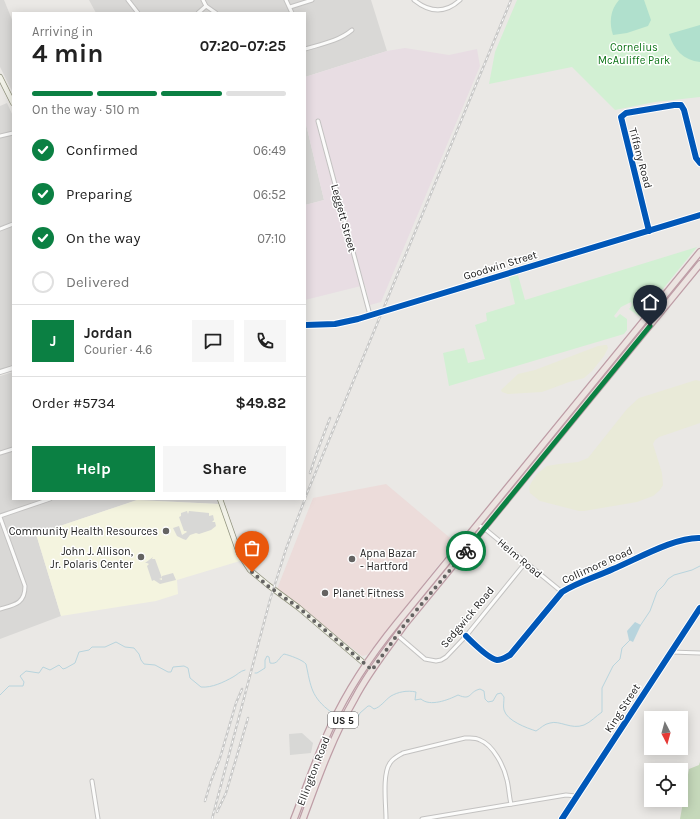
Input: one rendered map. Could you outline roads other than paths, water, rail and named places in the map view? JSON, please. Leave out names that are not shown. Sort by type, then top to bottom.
[{"type":"highway","name":"Ellington Road","points":[[294,819],[326,737],[346,697],[366,665],[389,633],[700,252]]},
{"type":"highway","name":"Ellington Road","points":[[303,819],[323,764],[349,708],[372,670],[397,635],[700,264]]},
{"type":"highway","points":[[606,366],[613,371]]},
{"type":"highway","points":[[441,569],[447,574]]},
{"type":"main road","points":[[0,77],[12,101]]},
{"type":"main road","points":[[220,500],[239,553],[250,570],[268,586],[299,608],[372,670]]},
{"type":"street","points":[[128,0],[137,12]]},
{"type":"street","points":[[203,0],[206,6],[215,12]]},
{"type":"street","points":[[286,0],[292,12]]},
{"type":"street","points":[[290,7],[312,0]]},
{"type":"street","points":[[414,0],[421,6],[436,10],[446,8],[460,0]]},
{"type":"street","points":[[199,12],[206,6]]},
{"type":"street","points":[[306,49],[339,39],[352,30]]},
{"type":"street","name":"Tiffany Road","points":[[649,231],[621,117],[626,113],[681,105],[684,110],[696,158],[700,162]]},
{"type":"street","name":"Leggett Street","points":[[318,121],[370,315]]},
{"type":"street","points":[[0,136],[12,133]]},
{"type":"street","name":"Goodwin Street","points":[[306,325],[335,324],[370,315],[700,215]]},
{"type":"street","points":[[0,229],[12,224]]},
{"type":"street","points":[[0,372],[12,368]]},
{"type":"street","points":[[0,453],[12,449]]},
{"type":"street","points":[[0,609],[16,604],[22,600],[25,592],[25,586],[0,517],[47,500]]},
{"type":"street","name":"Helm Road","points":[[478,524],[485,528],[562,592]]},
{"type":"street","name":"Collimore Road","points":[[466,636],[492,658],[497,660],[504,659],[510,655],[562,592],[572,585],[612,570],[679,540],[700,538]]},
{"type":"street","name":"Sedgwick Road","points":[[397,635],[426,659],[436,661],[441,660],[446,657],[466,636],[526,562]]},
{"type":"street","name":"King Street","points":[[562,819],[700,608]]},
{"type":"street","points":[[671,652],[700,653]]},
{"type":"street","points":[[386,819],[385,781],[386,771],[390,763],[395,758],[403,754],[465,738],[480,740],[487,744],[495,753],[504,770],[507,780],[510,804]]},
{"type":"street","points":[[92,781],[98,819]]},
{"type":"street","points":[[422,819],[510,804],[566,796],[576,796]]},
{"type":"water","points":[[635,622],[641,625],[633,642],[629,640],[627,631]]},
{"type":"waterway","points":[[640,626],[650,611],[657,592],[668,579],[674,575],[700,566]]},
{"type":"waterway","points":[[348,721],[355,722],[360,713],[368,706],[374,709],[391,696],[400,692],[416,692],[415,700],[421,699],[434,703],[444,701],[458,695],[468,697],[473,692],[480,689],[484,691],[485,699],[488,702],[493,701],[497,694],[501,693],[504,697],[504,708],[509,718],[532,730],[536,731],[546,724],[554,722],[570,726],[584,725],[602,712],[602,688],[613,666],[620,659],[622,648],[630,640]]},
{"type":"waterway","points":[[0,695],[9,686],[23,686],[24,682],[20,676],[26,671],[39,673],[43,667],[50,670],[59,665],[63,669],[75,663],[79,652],[89,650],[92,647],[105,647],[116,642],[125,647],[134,648],[144,664],[155,665],[168,672],[171,672],[173,667],[184,666],[188,668],[190,678],[201,687],[209,687],[218,684],[245,670]]},
{"type":"waterway","points":[[255,673],[265,668],[265,660],[267,656],[269,657],[270,663],[277,662],[284,654],[299,659],[306,664],[313,691],[319,701],[331,712]]},
{"type":"railway","points":[[306,496],[511,0]]},
{"type":"railway","points":[[310,473],[330,418]]},
{"type":"railway","points":[[212,819],[270,600],[286,549],[305,500]]},
{"type":"railway","points":[[205,801],[220,758],[236,703],[242,689]]},
{"type":"railway","points":[[217,812],[226,793],[248,718]]},
{"type":"place","name":"Community Health Resources","points":[[166,531]]},
{"type":"place","name":"John J. Allison, Jr. Polaris Center","points":[[141,557]]},
{"type":"place","name":"Apna Bazar - Hartford","points":[[352,559]]},
{"type":"place","name":"Planet Fitness","points":[[325,593]]},
{"type":"park label","name":"Cornelius McAuliffe Park","points":[[634,53]]}]
